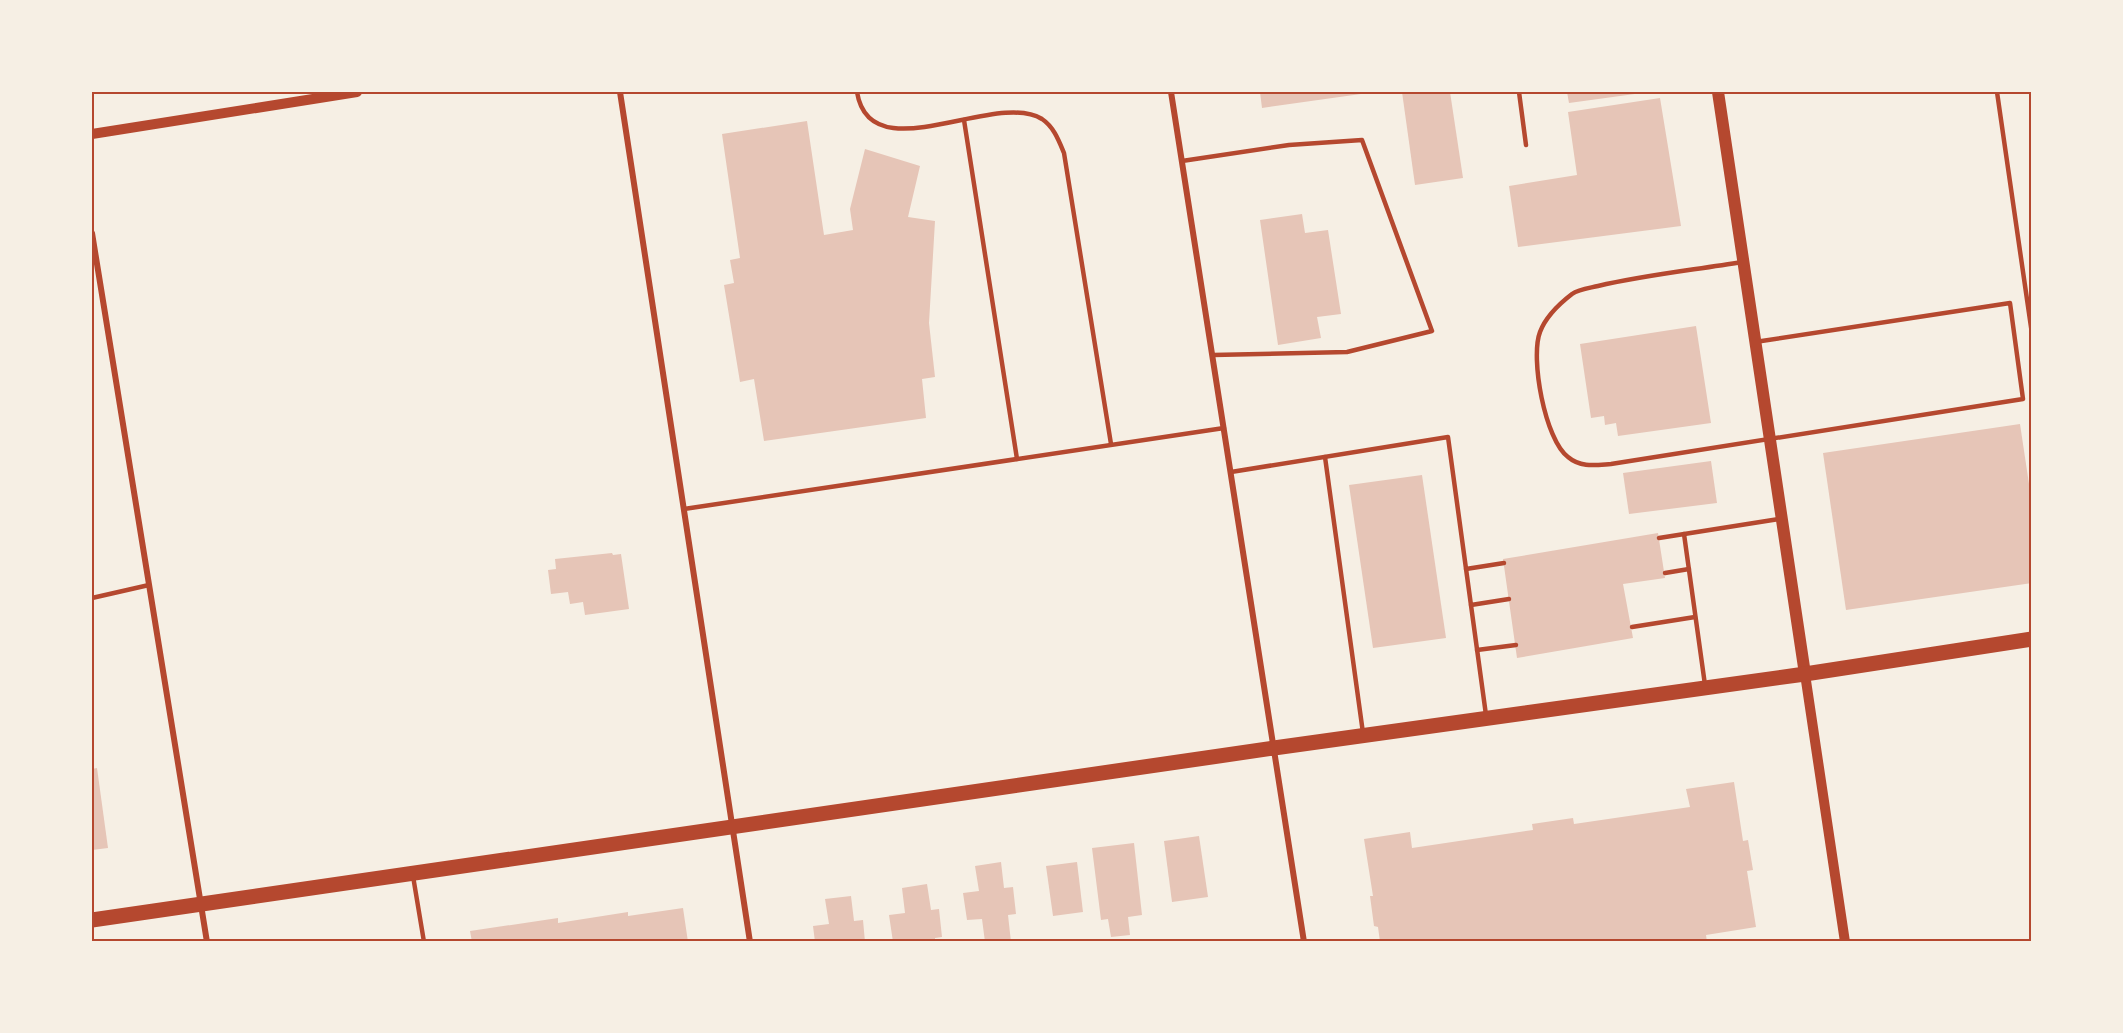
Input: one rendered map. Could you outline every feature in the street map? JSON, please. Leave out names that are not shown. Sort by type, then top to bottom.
[{"type":"main road","points":[[1718,92],[1805,674]]},
{"type":"main road","points":[[92,920],[1363,735],[1805,674],[2031,639]]},
{"type":"street","points":[[92,134],[357,92]]},
{"type":"street","points":[[620,92],[750,942]]},
{"type":"street","points":[[1171,92],[1304,942]]},
{"type":"street","points":[[92,233],[207,942]]},
{"type":"street","points":[[1805,674],[1845,942]]},
{"type":"lane","points":[[857,92],[865,116],[878,124],[896,128],[916,128],[1009,113],[1027,113],[1043,120],[1056,133],[1064,153],[1111,444]]},
{"type":"lane","points":[[1519,92],[1526,145]]},
{"type":"lane","points":[[1997,92],[2031,334]]},
{"type":"lane","points":[[964,120],[1017,459]]},
{"type":"lane","points":[[1182,161],[1289,146],[1362,140],[1432,331],[1347,352],[1213,355]]},
{"type":"lane","points":[[1744,261],[1626,280],[1575,292],[1554,309],[1540,332],[1536,354],[1541,396],[1552,434],[1567,457],[1586,466],[1611,464],[2031,398]]},
{"type":"lane","points":[[1755,342],[2010,303],[2023,399]]},
{"type":"lane","points":[[684,509],[1224,428]]},
{"type":"lane","points":[[1231,472],[1448,437],[1487,718]]},
{"type":"lane","points":[[1325,457],[1363,735]]},
{"type":"lane","points":[[1659,538],[1782,518]]},
{"type":"lane","points":[[1684,534],[1705,688]]},
{"type":"lane","points":[[1466,569],[1504,563]]},
{"type":"lane","points":[[1665,573],[1689,569]]},
{"type":"lane","points":[[92,598],[149,585]]},
{"type":"lane","points":[[1471,605],[1509,599]]},
{"type":"lane","points":[[1632,627],[1695,617]]},
{"type":"lane","points":[[1477,650],[1516,645]]},
{"type":"lane","points":[[413,873],[424,942]]},
{"type":"building","points":[[1260,92],[1368,92],[1368,93],[1262,108]]},
{"type":"building","points":[[1402,92],[1450,92],[1463,178],[1415,185]]},
{"type":"building","points":[[1567,92],[1642,92],[1642,93],[1569,103]]},
{"type":"building","points":[[1660,98],[1681,226],[1518,247],[1509,186],[1577,175],[1568,112]]},
{"type":"building","points":[[807,121],[824,235],[853,230],[850,209],[865,149],[920,166],[908,217],[935,221],[929,323],[935,377],[922,379],[926,418],[764,441],[754,379],[740,382],[724,285],[734,283],[730,260],[740,258],[722,134]]},
{"type":"building","points":[[1302,214],[1305,233],[1328,230],[1341,314],[1317,317],[1321,338],[1278,345],[1260,220]]},
{"type":"building","points":[[1696,326],[1711,423],[1618,436],[1616,423],[1605,425],[1604,416],[1591,418],[1580,344]]},
{"type":"building","points":[[2020,424],[2032,504],[2032,583],[1846,610],[1823,453]]},
{"type":"building","points":[[1711,461],[1717,503],[1629,514],[1623,473]]},
{"type":"building","points":[[1422,475],[1446,638],[1373,648],[1349,485]]},
{"type":"building","points":[[1658,533],[1665,578],[1623,584],[1633,638],[1517,658],[1503,559]]},
{"type":"building","points":[[612,553],[613,555],[621,554],[629,609],[585,615],[583,602],[570,604],[568,592],[551,594],[548,570],[556,569],[555,559]]},
{"type":"building","points":[[97,768],[108,848],[92,850],[92,769]]},
{"type":"building","points":[[1734,782],[1743,841],[1748,840],[1753,870],[1747,871],[1756,927],[1706,935],[1707,942],[1380,942],[1378,927],[1374,926],[1370,896],[1373,896],[1364,839],[1410,832],[1412,848],[1533,830],[1532,824],[1573,818],[1574,824],[1690,807],[1686,789]]},
{"type":"building","points":[[1199,836],[1208,897],[1172,902],[1164,841]]},
{"type":"building","points":[[1134,843],[1142,915],[1128,917],[1130,935],[1111,937],[1108,919],[1101,920],[1092,848]]},
{"type":"building","points":[[1001,862],[1004,888],[1013,887],[1016,914],[1008,915],[1011,942],[985,942],[982,919],[967,920],[963,893],[979,891],[975,866]]},
{"type":"building","points":[[1077,862],[1083,912],[1053,916],[1046,866]]},
{"type":"building","points":[[927,884],[931,910],[939,909],[942,937],[935,938],[935,942],[893,942],[889,915],[905,913],[902,888]]},
{"type":"building","points":[[851,896],[854,921],[863,920],[865,942],[815,942],[813,926],[829,924],[825,899]]},
{"type":"building","points":[[683,908],[688,942],[472,942],[470,931],[558,918],[558,923],[628,912],[628,916]]}]
